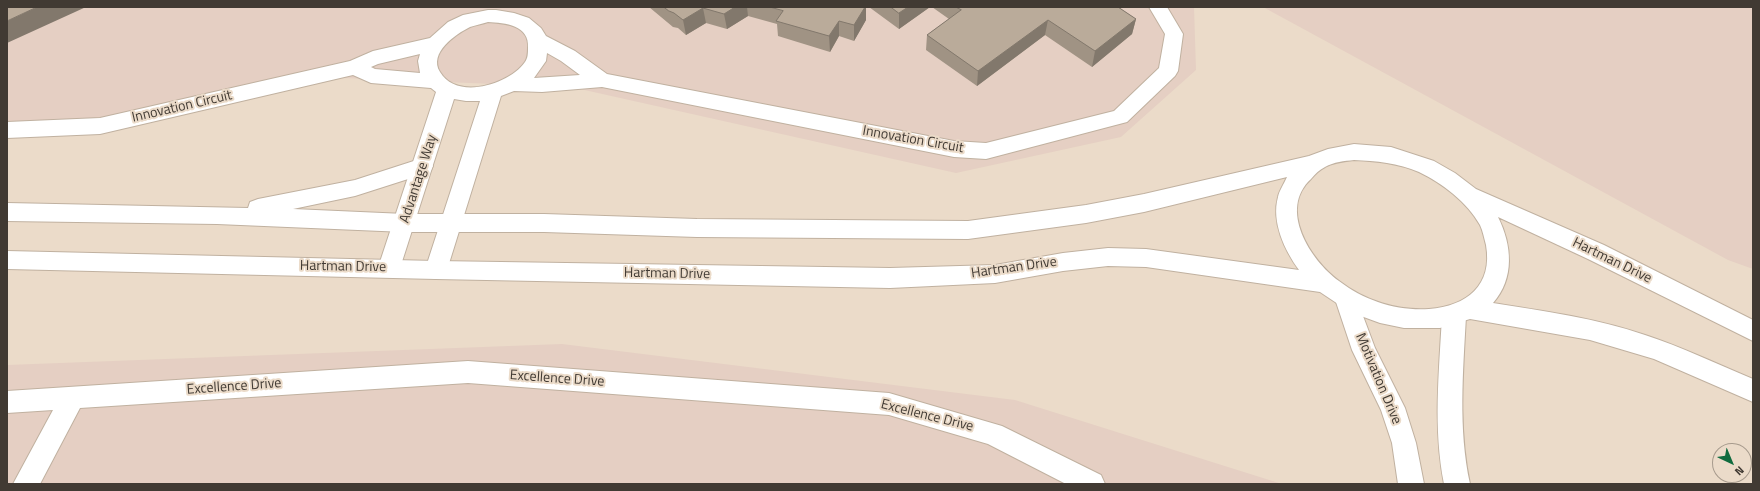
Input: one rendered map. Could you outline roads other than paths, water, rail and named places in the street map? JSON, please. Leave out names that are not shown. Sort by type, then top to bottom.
[{"type":"main road","points":[[441,85],[429,69],[429,57],[436,43],[450,30],[469,20],[483,7]]},
{"type":"main road","name":"Innovation Circuit","points":[[502,88],[602,80],[954,149],[986,151],[1120,117],[1168,72],[1174,34],[1158,7]]},
{"type":"main road","points":[[355,67],[371,76],[441,85],[460,93],[479,94],[502,88],[526,74],[536,60],[539,41],[532,28],[520,13],[488,16],[469,20]]},
{"type":"main road","name":"Innovation Circuit","points":[[539,41],[568,56],[602,80]]},
{"type":"main road","name":"Innovation Circuit","points":[[7,130],[100,126],[355,67],[373,58],[436,43]]},
{"type":"main road","name":"Advantage Way","points":[[389,268],[423,166],[441,85]]},
{"type":"main road","points":[[436,270],[502,88]]},
{"type":"main road","points":[[1457,484],[1452,464],[1450,422],[1462,312],[1487,295],[1497,277],[1499,257],[1495,236],[1484,214],[1468,195],[1449,179],[1426,166],[1402,157],[1378,152],[1354,152],[1332,155],[1314,164],[1295,180],[1286,203],[1288,229],[1300,257],[1323,283],[1346,299],[1382,315],[1420,320],[1462,312],[1584,329],[1630,340],[1684,360],[1753,391]]},
{"type":"main road","points":[[7,212],[217,215],[452,224],[544,223],[705,228],[968,230],[1086,214],[1144,203],[1314,164]]},
{"type":"main road","points":[[217,215],[307,199],[355,188],[423,166]]},
{"type":"main road","name":"Hartman Drive","points":[[1468,195],[1596,252],[1753,331]]},
{"type":"main road","name":"Hartman Drive","points":[[7,260],[436,270],[890,278],[995,274],[1063,262],[1116,257],[1146,258],[1323,283]]},
{"type":"main road","name":"Motivation Drive","points":[[1346,299],[1364,350],[1393,408],[1404,443],[1411,484]]},
{"type":"main road","name":"Excellence Drive","points":[[7,402],[468,372],[889,404],[993,434],[1092,484]]},
{"type":"main road","points":[[26,484],[73,397]]}]
